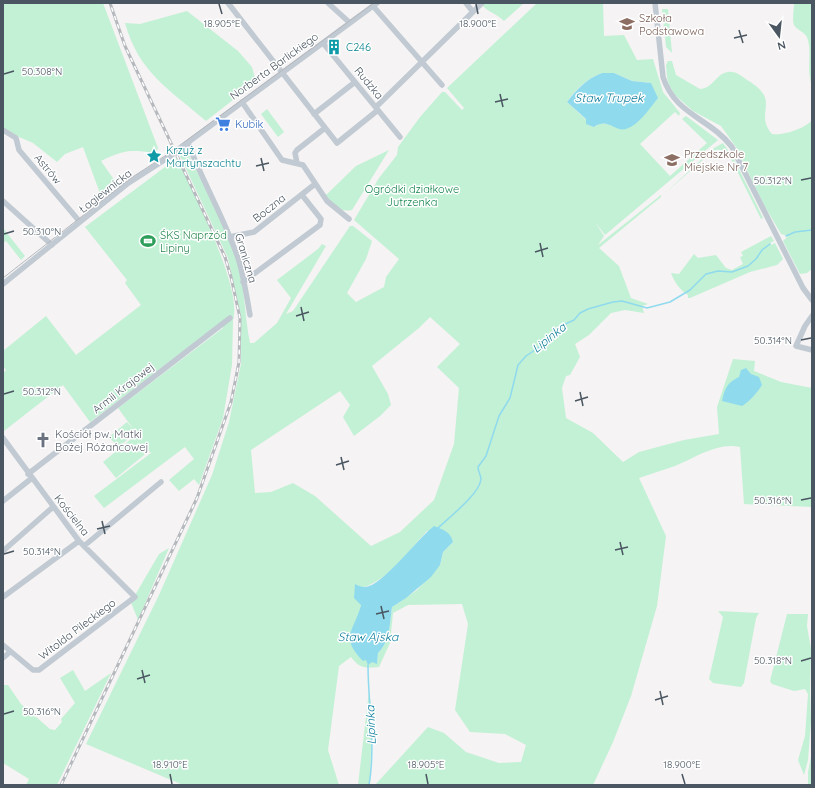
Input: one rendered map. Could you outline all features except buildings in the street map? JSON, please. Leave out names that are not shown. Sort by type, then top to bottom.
[{"type":"street","points":[[228,3],[337,144],[377,109],[421,62],[482,3]]},
{"type":"street","points":[[328,3],[350,23]]},
{"type":"street","points":[[466,3],[473,12]]},
{"type":"street","points":[[655,3],[663,77],[668,89],[681,107],[720,133],[732,147],[803,288],[812,300]]},
{"type":"street","points":[[375,4],[421,62],[442,85]]},
{"type":"street","name":"Norberta Barlickiego","points":[[186,144],[375,4]]},
{"type":"street","name":"Rudzka","points":[[323,43],[400,137]]},
{"type":"street","points":[[314,114],[355,82]]},
{"type":"street","points":[[242,102],[282,160],[303,165],[315,184],[334,208],[349,219]]},
{"type":"street","points":[[297,163],[295,153],[296,150],[325,128]]},
{"type":"street","name":"Astrów","points":[[3,130],[16,138],[19,150],[80,222]]},
{"type":"street","name":"Łagiewnicka","points":[[3,284],[127,184],[169,157],[186,144]]},
{"type":"street","name":"Graniczna","points":[[186,144],[239,262],[250,315]]},
{"type":"street","name":"Boczna","points":[[229,237],[254,232],[315,184]]},
{"type":"street","points":[[244,282],[320,225],[321,219],[302,195]]},
{"type":"street","points":[[3,201],[52,245]]},
{"type":"street","points":[[812,316],[805,326],[796,346],[812,350]]},
{"type":"street","name":"Armii Krajowej","points":[[3,501],[30,476],[230,318]]},
{"type":"street","name":"Kościelna","points":[[3,438],[79,541],[135,597]]},
{"type":"street","points":[[84,546],[161,482]]},
{"type":"street","points":[[3,551],[53,507]]},
{"type":"street","points":[[3,597],[79,541]]},
{"type":"street","name":"Witolda Pileckiego","points":[[3,645],[33,670],[39,670],[135,597]]},
{"type":"street","points":[[3,658],[10,652]]},
{"type":"green space","points":[[3,3],[103,3],[158,148],[156,153],[128,151],[116,154],[101,161],[117,184],[101,196],[83,147],[65,154],[57,162],[33,143],[3,130]]},
{"type":"green space","points":[[485,3],[524,3],[504,21],[485,8],[482,5]]},
{"type":"green space","name":"Ogródki działkowe Jutrzenka","points":[[537,3],[603,3],[604,36],[624,35],[637,60],[653,59],[663,92],[680,113],[679,116],[675,112],[640,144],[670,176],[707,143],[682,119],[686,116],[718,140],[605,235],[595,222],[604,236],[598,245],[661,195],[661,197],[599,248],[619,266],[631,298],[648,304],[642,306],[644,313],[625,310],[611,313],[589,335],[575,344],[580,357],[570,375],[566,376],[562,388],[566,418],[593,433],[623,462],[639,452],[684,440],[719,434],[717,407],[733,359],[755,361],[754,371],[781,382],[812,388],[812,507],[744,504],[740,447],[731,446],[715,449],[675,466],[639,478],[666,536],[657,606],[631,696],[613,742],[593,785],[375,785],[428,727],[444,733],[466,752],[499,763],[521,762],[526,745],[505,734],[470,732],[455,710],[468,624],[462,604],[408,605],[393,613],[390,643],[379,667],[370,668],[360,666],[351,657],[339,666],[328,750],[339,785],[183,785],[86,744],[159,595],[212,475],[229,422],[241,364],[241,316],[228,258],[180,156],[187,151],[229,238],[241,277],[250,343],[254,343],[277,323],[291,298],[277,280],[318,249],[322,244],[326,246],[286,314],[293,311],[350,226],[353,226],[372,241],[366,259],[347,293],[356,302],[384,287],[386,277],[399,259],[354,220],[379,178],[397,155],[398,147],[420,117],[442,92],[445,92],[462,110],[464,108],[447,88]],"holes":[[[602,73],[614,73],[632,81],[651,83],[620,129],[609,124],[600,123],[594,127],[567,102],[582,85],[591,78]],[[430,317],[460,344],[437,367],[459,388],[454,444],[434,500],[400,532],[371,546],[315,496],[293,483],[271,492],[255,493],[251,450],[340,391],[350,405],[343,417],[354,436],[380,416],[391,405],[388,394],[372,366],[419,328]],[[427,531],[453,542],[443,552],[440,565],[417,590],[392,607],[387,638],[378,653],[377,663],[366,659],[360,610],[364,587],[382,578],[406,555]]]},
{"type":"green space","points":[[794,3],[812,3],[812,86],[809,73],[808,40],[807,37],[797,29],[793,23]]},
{"type":"green space","points":[[662,9],[668,9],[672,53],[666,47]]},
{"type":"green space","points":[[187,11],[238,51],[252,67],[256,82],[206,121],[168,89],[147,68],[138,55],[125,23],[140,24]]},
{"type":"green space","points":[[668,61],[672,61],[676,75],[700,89],[712,84],[720,75],[728,72],[738,74],[758,87],[766,101],[765,119],[772,134],[782,134],[794,131],[805,126],[812,120],[812,269],[807,273],[800,274],[783,241],[788,236],[781,234],[764,205],[736,147],[721,126],[693,111],[675,95],[669,85],[667,77],[666,65]]},
{"type":"green space","points":[[267,109],[284,132],[278,137],[261,114]]},
{"type":"green space","points":[[723,143],[734,159],[763,218],[761,219],[730,157],[721,150],[713,151],[664,194],[714,148]]},
{"type":"green space","points":[[389,150],[352,210],[347,211],[340,209],[325,196],[356,166]]},
{"type":"green space","points":[[177,158],[204,215],[224,263],[231,286],[234,305],[232,365],[223,418],[199,485],[194,479],[179,491],[169,480],[194,459],[185,447],[104,508],[94,496],[151,453],[149,451],[116,478],[103,462],[136,435],[143,442],[136,433],[118,447],[109,437],[127,422],[134,430],[118,408],[223,328],[220,323],[90,422],[63,385],[4,431],[3,373],[6,370],[3,366],[3,351],[46,316],[76,355],[141,305],[125,283],[127,280],[85,227]]},
{"type":"green space","points":[[3,228],[25,256],[21,260],[6,241],[3,243]]},
{"type":"green space","points":[[771,236],[774,241],[770,243],[771,245],[775,243],[783,259],[777,265],[750,272],[690,298],[688,298],[688,295],[678,286],[671,273],[679,274],[694,254],[698,258],[716,255],[726,268],[732,270],[743,264],[740,257],[743,256],[741,252]]},
{"type":"green space","points":[[169,548],[138,620],[130,600],[134,597],[159,554]]},
{"type":"green space","points":[[718,611],[759,613],[756,618],[744,683],[741,687],[713,683],[709,679],[723,617]]},
{"type":"green space","points":[[787,614],[808,614],[807,626],[811,649],[811,721],[808,760],[804,775],[798,760],[805,736],[808,694],[805,689],[794,691],[772,684],[770,681]]},
{"type":"green space","points":[[73,670],[85,691],[111,673],[57,785],[26,785],[29,779],[3,763],[3,685],[8,685],[21,704],[50,729],[55,730],[62,722],[61,719],[75,703],[60,678]]},
{"type":"green space","points":[[369,691],[372,713],[370,785],[358,785]]},
{"type":"green space","points":[[812,752],[812,785],[808,785],[808,772]]},
{"type":"water","name":"Staw Trupek","points":[[602,73],[614,73],[632,81],[651,83],[658,98],[640,120],[626,129],[618,129],[607,124],[599,124],[594,127],[586,124],[586,119],[567,102],[582,85],[591,78]]},
{"type":"water","points":[[746,368],[751,374],[759,377],[762,385],[758,391],[742,406],[722,401],[727,386],[739,377],[741,370]]},
{"type":"water","name":"Staw Ajska","points":[[434,526],[448,533],[453,542],[443,552],[440,565],[431,577],[406,598],[392,607],[387,638],[378,653],[377,664],[372,662],[368,665],[366,660],[363,661],[356,653],[350,639],[350,634],[361,605],[354,598],[355,584],[364,587],[380,580]]},
{"type":"waterway","name":"Lipinka","points":[[786,236],[795,232],[812,230]]},
{"type":"waterway","name":"Lipinka","points":[[438,528],[470,498],[479,485],[481,476],[478,467],[486,456],[499,416],[510,398],[518,365],[526,356],[548,341],[559,327],[574,320],[580,313],[588,309],[613,302],[622,301],[647,308],[670,302],[690,290],[706,274],[718,271],[732,272],[748,266],[756,259],[762,250],[770,244]]},
{"type":"waterway","name":"Lipinka","points":[[368,665],[372,740],[369,785]]},
{"type":"tram line","points":[[3,278],[131,178],[168,154],[374,3]]},
{"type":"railway","points":[[61,785],[197,498],[231,402],[239,362],[240,318],[225,257],[125,46],[110,3]]},
{"type":"place","name":"Szkoła Podstawowa","points":[[627,24]]},
{"type":"place","name":"C246","points":[[334,47]]},
{"type":"place","name":"Kubik","points":[[223,124]]},
{"type":"place","name":"Krzyż z Martynszachtu","points":[[154,156]]},
{"type":"place","name":"Przedszkole Miejskie Nr 7","points":[[672,160]]},
{"type":"place","name":"ŚKS Naprzód Lipiny","points":[[148,241]]},
{"type":"place","name":"Kościół pw. Matki Bożej Różańcowej","points":[[43,440]]}]
